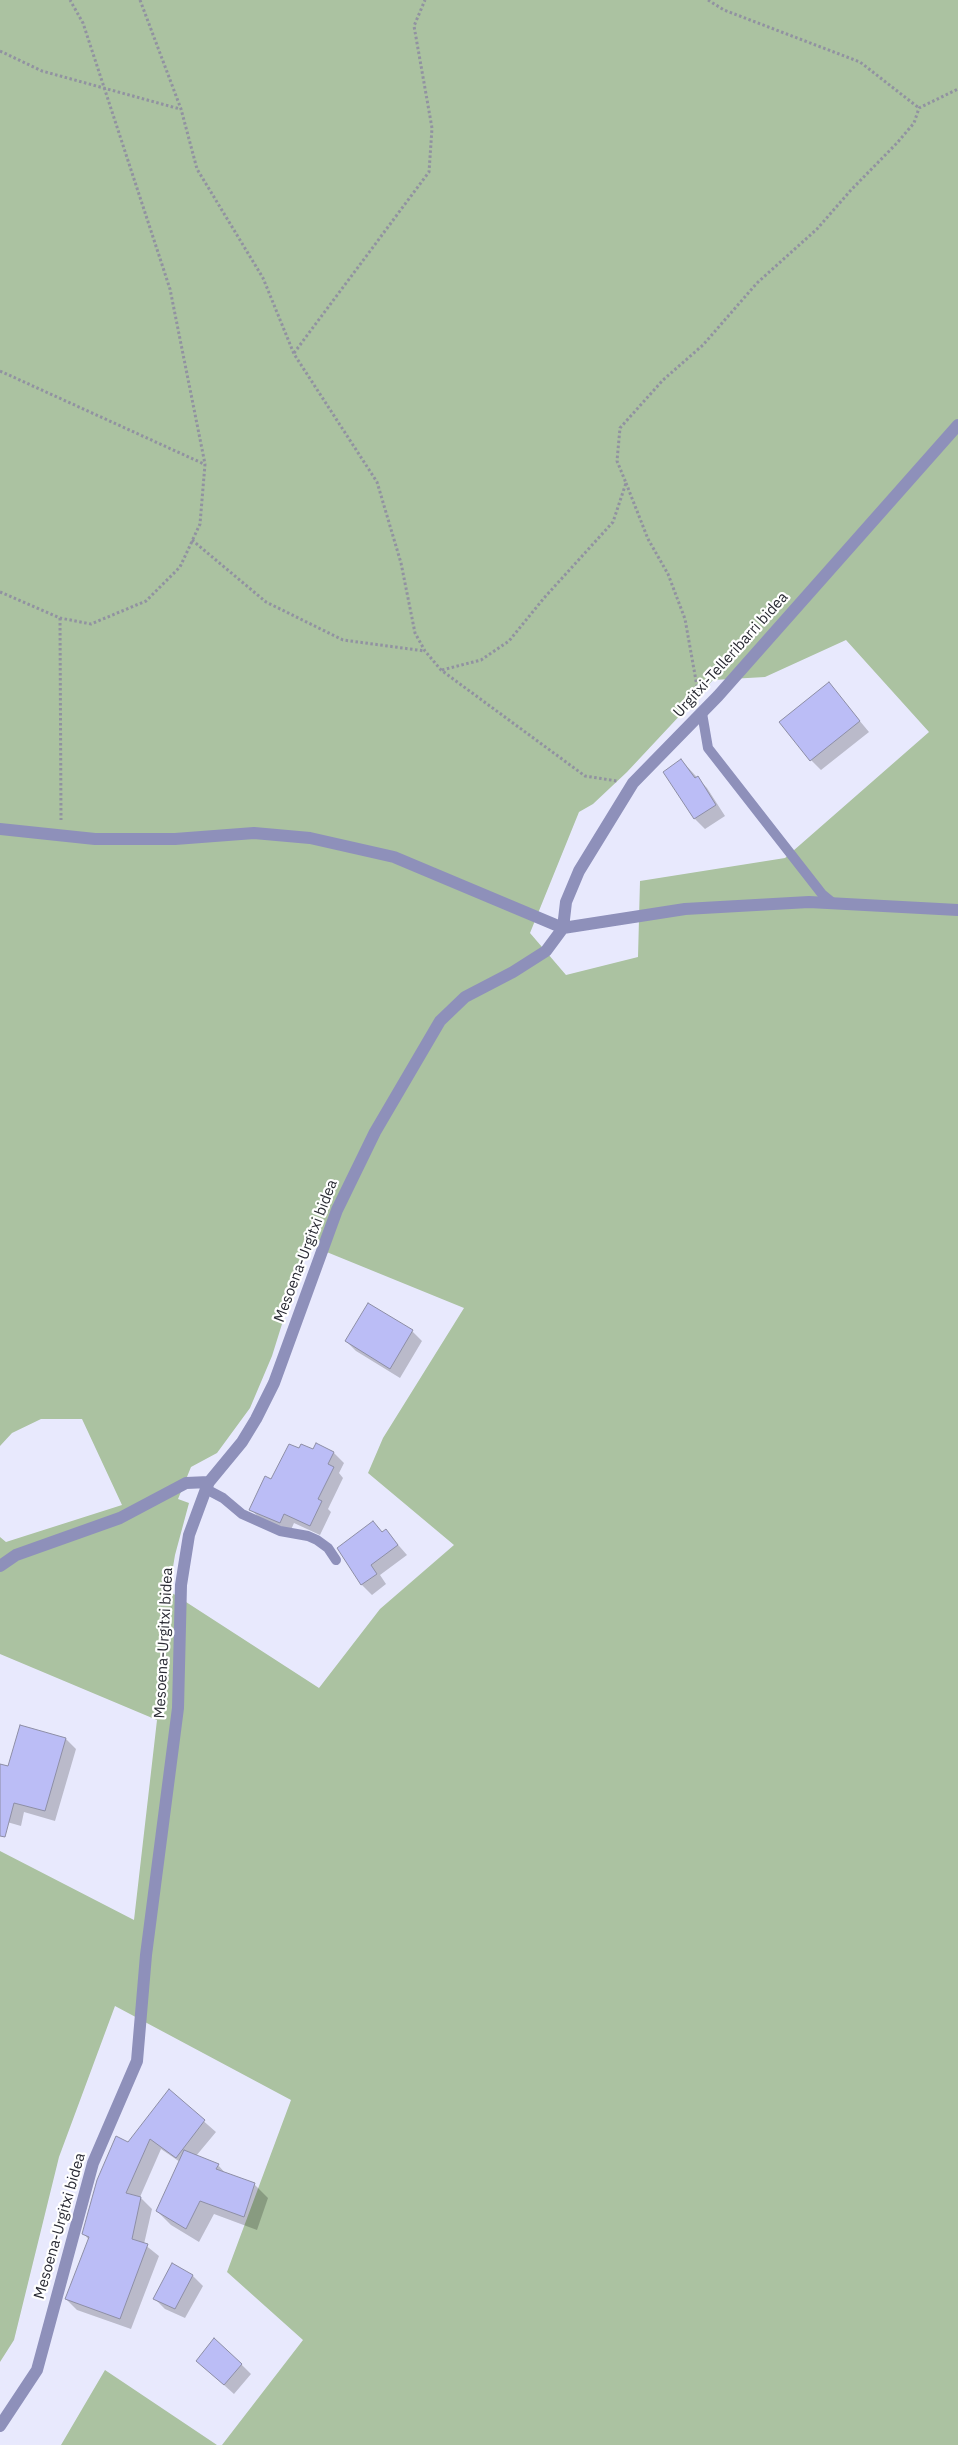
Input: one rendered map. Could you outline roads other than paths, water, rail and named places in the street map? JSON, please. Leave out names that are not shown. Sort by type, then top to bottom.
[{"type":"street","name":"Urgitxi-Telleribarri bidea","points":[[563,928],[566,902],[579,871],[633,783],[702,713],[958,425]]},
{"type":"street","points":[[0,829],[95,839],[175,839],[254,832],[310,838],[394,857],[563,928],[685,909],[809,902],[958,910]]},
{"type":"street","name":"Mesoena-Urgitxi bidea","points":[[0,2426],[37,2370],[93,2164],[137,2060],[146,1955],[178,1708],[181,1585],[189,1535],[207,1486],[242,1442],[256,1419],[274,1383],[336,1210],[375,1132],[440,1021],[466,997],[513,972],[546,951],[563,928]]},
{"type":"street","points":[[0,1566],[16,1555],[120,1518],[186,1483],[207,1486]]},
{"type":"lane","points":[[702,713],[708,748],[822,894],[833,903]]},
{"type":"lane","points":[[207,1486],[242,1514],[280,1531],[308,1536],[317,1540],[328,1548],[336,1560]]}]
